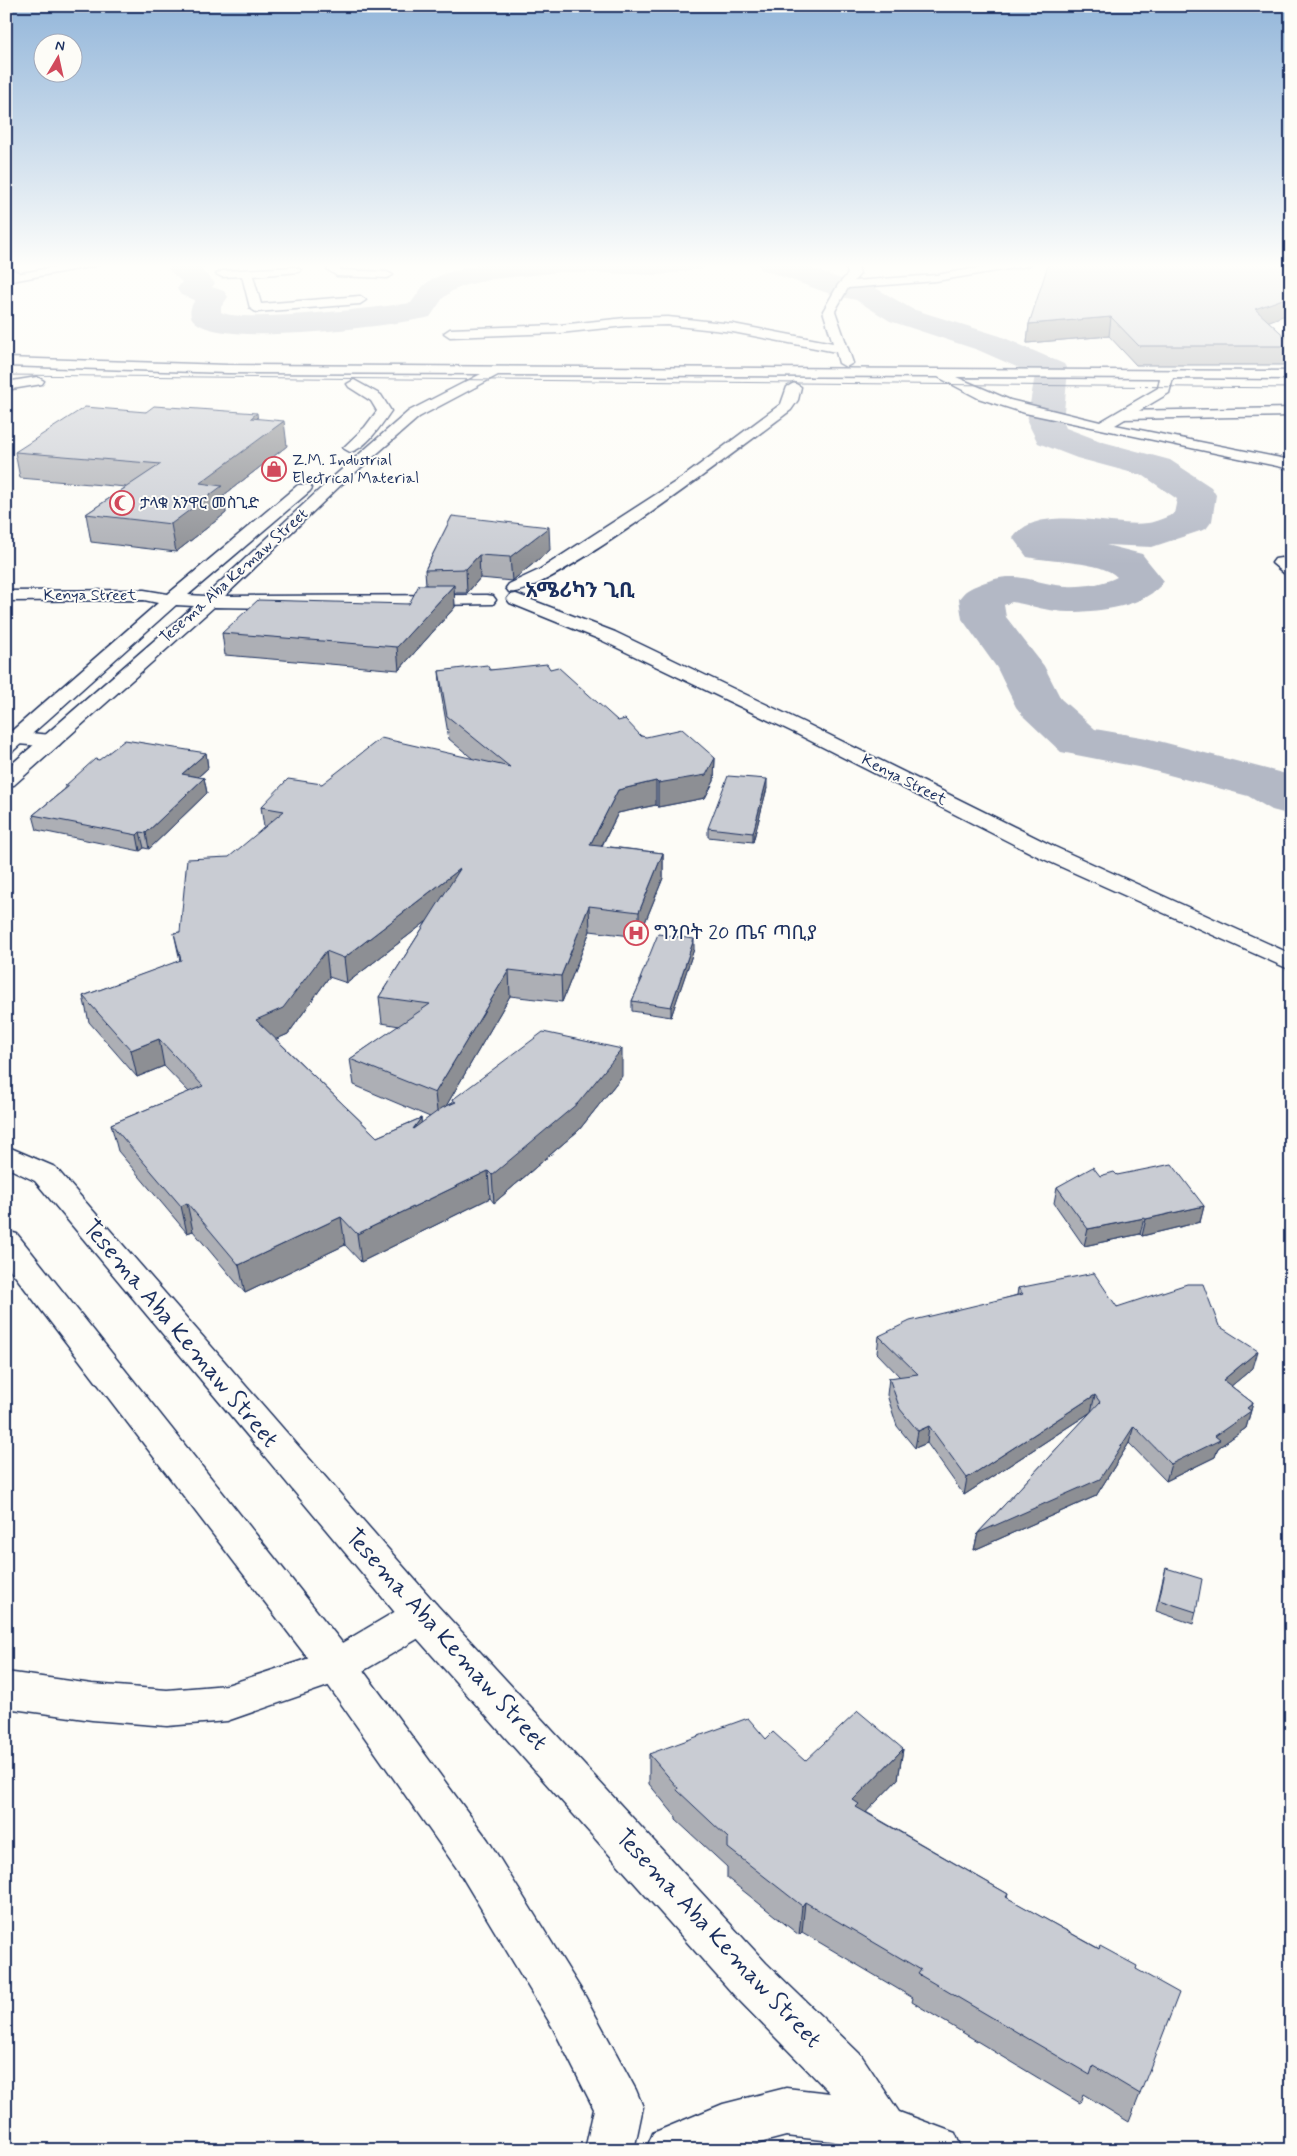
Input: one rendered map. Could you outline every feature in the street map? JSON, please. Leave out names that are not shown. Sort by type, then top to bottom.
[{"type":"main road","points":[[48,364],[162,368],[1291,375]]},
{"type":"main road","points":[[846,364],[849,372]]},
{"type":"main road","name":"Tesema Aba Kemaw Street","points":[[6,780],[213,598],[337,481],[414,414],[467,385],[498,371]]},
{"type":"main road","points":[[571,371],[574,386]]},
{"type":"main road","points":[[939,372],[962,388],[1037,412],[1102,427],[1291,464]]},
{"type":"main road","points":[[1168,374],[1169,390]]},
{"type":"main road","points":[[6,379],[42,381],[6,386]]},
{"type":"main road","points":[[341,456],[370,430],[384,411],[383,404],[376,398],[349,384],[382,384]]},
{"type":"main road","points":[[439,385],[502,385]]},
{"type":"main road","points":[[213,598],[365,603],[487,594],[502,602],[688,480],[786,407],[792,400],[794,386]]},
{"type":"main road","points":[[934,387],[998,388]]},
{"type":"main road","points":[[1136,389],[1169,390]]},
{"type":"main road","points":[[1102,427],[1169,390]]},
{"type":"main road","points":[[1122,415],[1291,412]]},
{"type":"main road","name":"Tesema Aba Kemaw Street","points":[[10,740],[319,475]]},
{"type":"main road","name":"Kenya Street","points":[[515,593],[802,729],[1047,852],[1291,963]]},
{"type":"main road","name":"Kenya Street","points":[[6,596],[144,595],[213,598]]},
{"type":"main road","points":[[10,740],[52,741]]},
{"type":"main road","name":"Tesema Aba Kemaw Street","points":[[6,1155],[45,1174],[422,1616],[659,1876],[750,1980],[844,2072],[883,2130]]},
{"type":"main road","points":[[6,1242],[337,1666],[473,1855],[569,2012],[619,2107],[609,2150]]},
{"type":"main road","points":[[6,1690],[92,1702],[167,1708],[227,1703],[337,1666],[422,1616]]},
{"type":"main road","points":[[670,2150],[723,2128],[786,2112],[832,2117],[883,2130],[938,2150]]},
{"type":"building","points":[[154,406],[257,413],[251,418],[284,421],[200,483],[222,486],[171,524],[86,514],[161,464],[15,452],[85,407],[146,412]]},
{"type":"building","points":[[452,516],[549,527],[510,557],[479,555],[466,569],[425,570]]},
{"type":"building","points":[[419,585],[454,585],[397,647],[222,633],[258,600],[409,604]]},
{"type":"building","points":[[547,664],[550,669],[558,667],[618,721],[625,719],[641,736],[646,737],[682,729],[715,758],[706,775],[658,783],[656,781],[618,790],[590,845],[663,853],[639,912],[589,906],[561,976],[509,970],[435,1093],[350,1059],[430,1004],[379,997],[460,869],[344,958],[326,951],[283,1008],[256,1020],[377,1137],[421,1118],[413,1129],[442,1108],[456,1102],[452,1100],[543,1032],[622,1049],[578,1103],[492,1175],[488,1171],[357,1234],[341,1217],[239,1265],[187,1203],[181,1206],[111,1124],[203,1086],[159,1039],[131,1050],[83,996],[181,960],[174,933],[180,932],[187,859],[229,857],[284,811],[261,807],[288,779],[322,784],[381,738],[510,767],[447,716],[439,671],[487,665],[490,670]]},
{"type":"building","points":[[125,740],[206,753],[182,774],[204,778],[146,833],[140,832],[137,835],[33,815],[69,786],[65,786],[95,759],[99,760]]},
{"type":"building","points":[[728,776],[767,779],[753,833],[708,828]]},
{"type":"building","points":[[658,934],[694,939],[671,1007],[632,1001]]},
{"type":"building","points":[[1172,1164],[1204,1206],[1088,1229],[1057,1187],[1093,1167],[1100,1176],[1114,1172],[1117,1175]]},
{"type":"building","points":[[1094,1273],[1117,1307],[1187,1284],[1203,1284],[1219,1326],[1258,1351],[1223,1380],[1253,1403],[1247,1408],[1251,1411],[1215,1436],[1220,1440],[1171,1464],[1134,1426],[1100,1479],[978,1533],[1100,1402],[1095,1395],[967,1478],[929,1426],[918,1431],[900,1409],[889,1378],[918,1374],[879,1336],[910,1321],[1023,1294],[1018,1288]]},
{"type":"building","points":[[1166,1568],[1202,1579],[1196,1612],[1159,1600]]},
{"type":"building","points":[[858,1711],[903,1749],[853,1800],[859,1804],[856,1807],[1008,1894],[1006,1897],[1099,1949],[1100,1946],[1137,1966],[1136,1969],[1179,1993],[1140,2094],[1093,2066],[1090,2075],[918,1974],[921,1970],[805,1902],[802,1906],[728,1848],[728,1838],[677,1790],[678,1788],[649,1754],[748,1718],[766,1739],[773,1732],[805,1761]]},
{"type":"waterway","points":[[1035,364],[1052,371],[1045,421],[1051,435],[1090,450],[1157,468],[1197,495],[1192,521],[1152,535],[1048,531],[1033,538],[1042,548],[1086,553],[1127,563],[1143,581],[1117,594],[1068,599],[1008,588],[981,599],[984,619],[1020,666],[1041,707],[1079,741],[1147,753],[1267,785],[1291,799]]},
{"type":"tram line","points":[[6,375],[1291,388]]},
{"type":"place","name":"Z.M. Industrial Electrical Material","points":[[274,469]]},
{"type":"place","name":"ታላቁ አንዋር መስጊድ","points":[[122,503]]},
{"type":"place","name":"ግንቦት 20 ጤና ጣቢያ","points":[[636,933]]},
{"type":"district","name":"አሜሪካን ጊቢ","points":[[580,591]]}]
